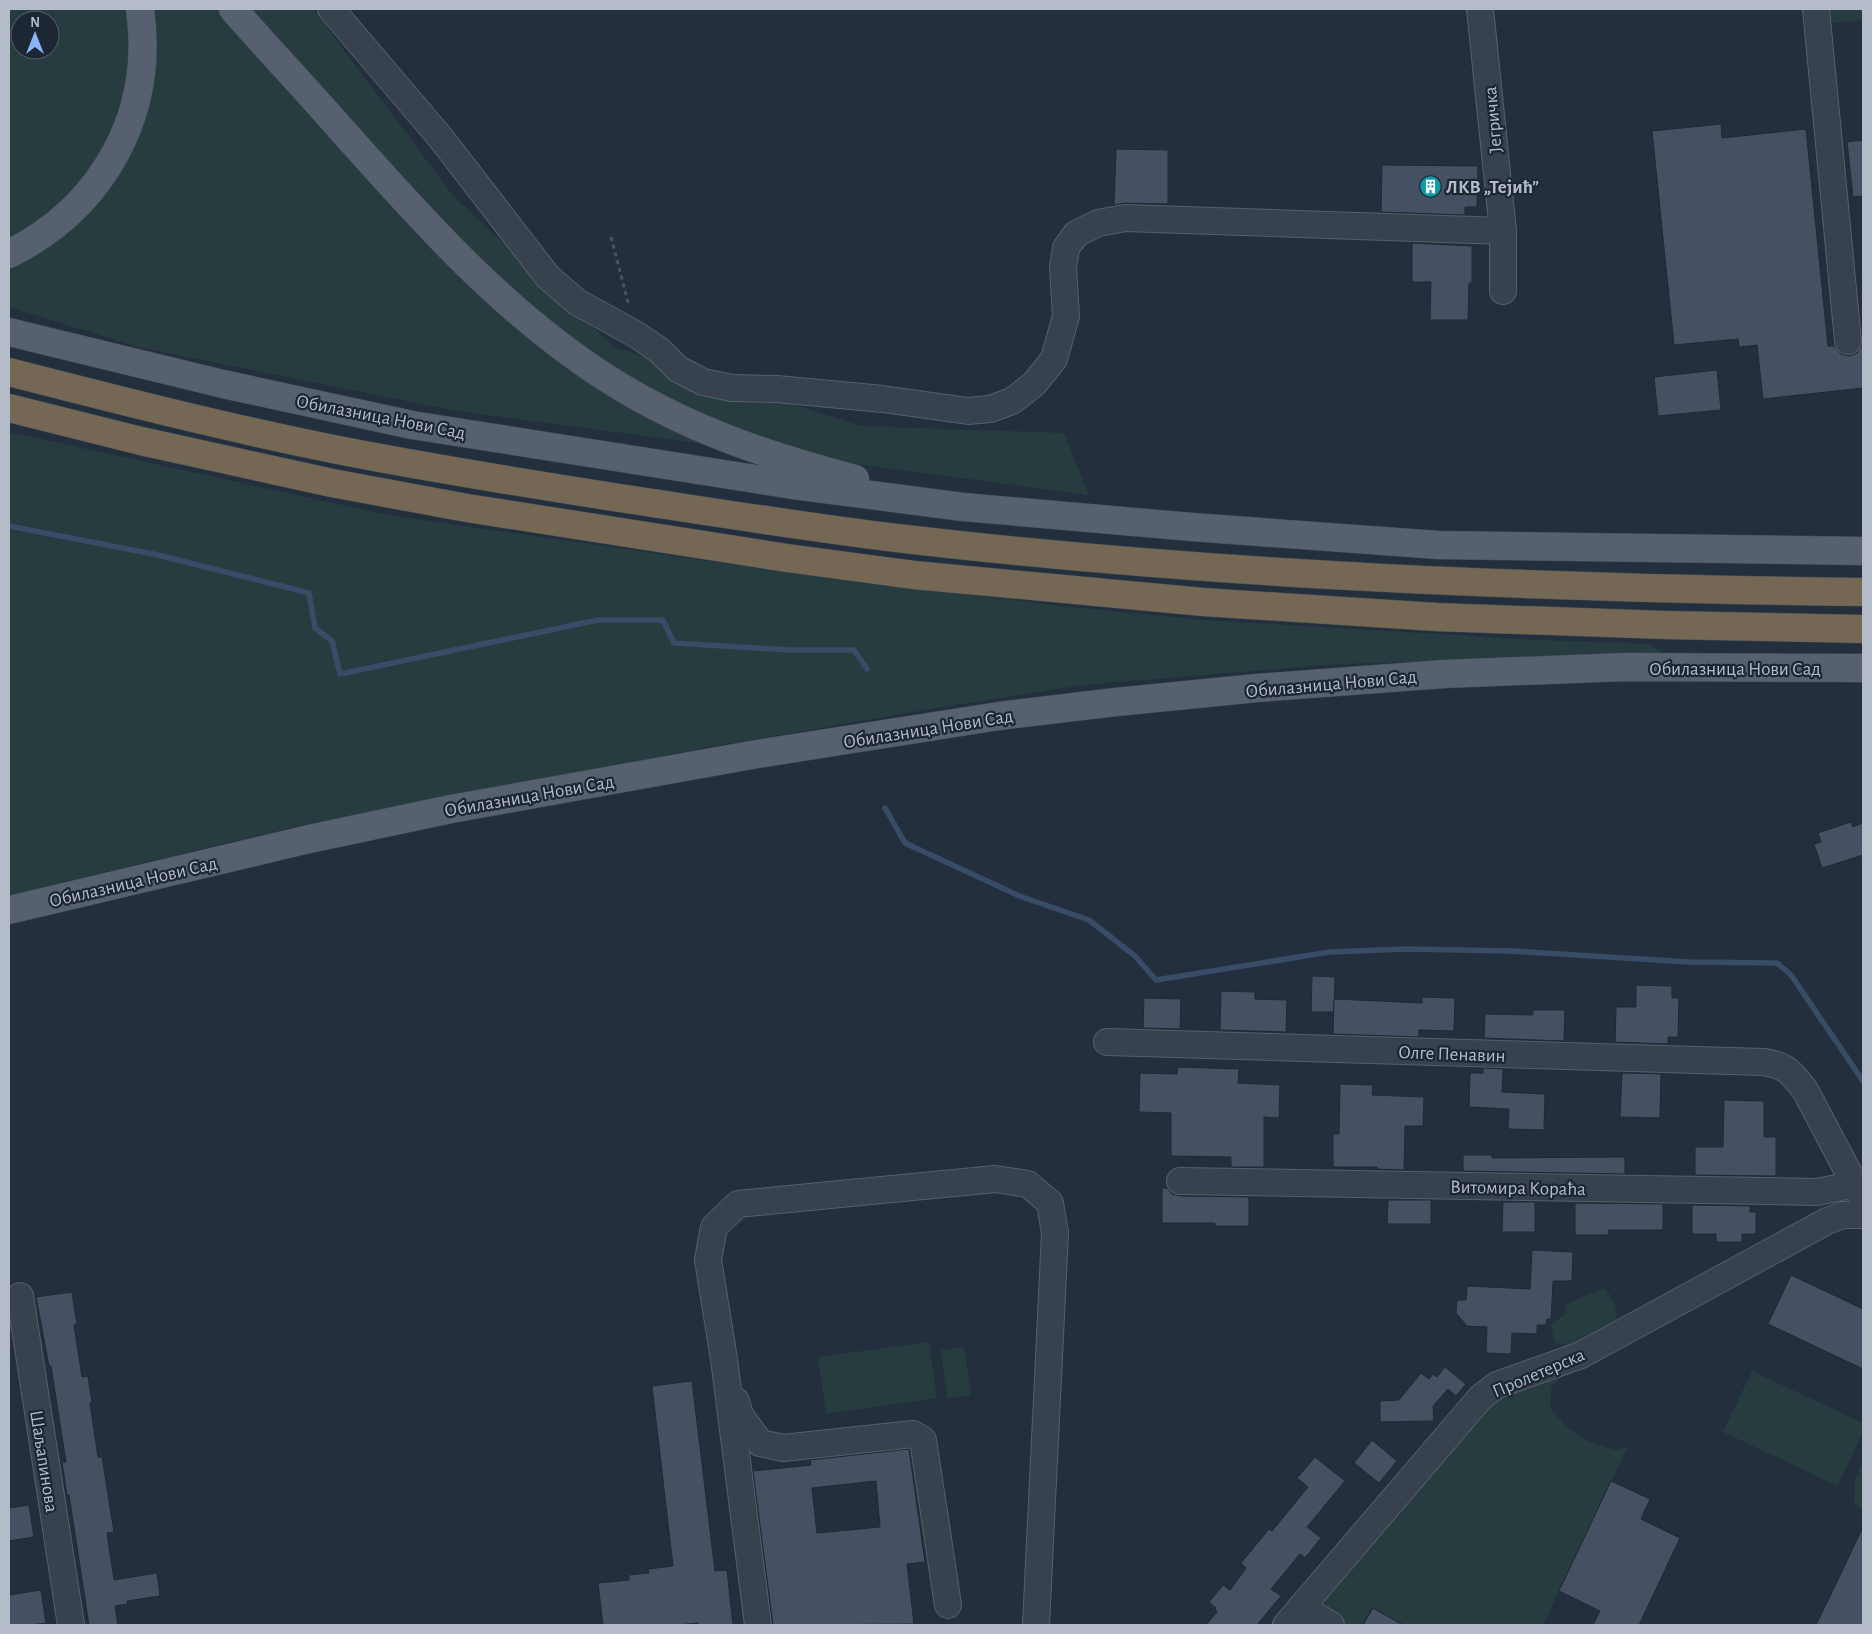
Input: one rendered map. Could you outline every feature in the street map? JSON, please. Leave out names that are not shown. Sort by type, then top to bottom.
[{"type":"highway","points":[[9,372],[148,407],[346,452],[482,476],[792,525],[905,539],[1046,554],[1326,575],[1579,586],[1863,592]]},
{"type":"highway","points":[[9,408],[141,441],[332,483],[467,508],[787,558],[914,575],[1203,602],[1436,616],[1665,625],[1863,629]]},
{"type":"main road","points":[[9,254],[44,234],[69,214],[97,183],[110,164],[130,124],[137,102],[143,48],[140,9]]},
{"type":"main road","points":[[233,9],[405,199],[482,279],[544,334],[608,379],[675,416],[729,440],[776,457],[963,506]]},
{"type":"main road","name":"Обилазница Нови Сад","points":[[9,332],[223,384],[412,425],[793,485],[963,506],[1182,526],[1438,544],[1863,551]]},
{"type":"main road","name":"Обилазница Нови Сад","points":[[9,910],[310,839],[451,809],[757,754],[999,716],[1257,688],[1444,674],[1625,667],[1863,668]]},
{"type":"street","points":[[331,9],[440,137],[548,277],[577,302],[660,351],[678,368],[703,382],[732,388],[777,389],[883,399],[968,411],[990,409],[1012,401],[1034,384],[1054,359],[1066,316],[1062,267],[1066,248],[1076,234],[1098,223],[1125,218],[1503,231]]},
{"type":"street","name":"Јегричка","points":[[1480,9],[1503,231],[1503,291]]},
{"type":"street","points":[[1816,9],[1848,341]]},
{"type":"street","name":"Олге Пенавин","points":[[1107,1042],[1778,1064],[1793,1075],[1805,1090],[1860,1192]]},
{"type":"street","points":[[758,1625],[724,1359],[708,1260],[714,1227],[738,1204],[995,1179],[1028,1184],[1050,1203],[1055,1233],[1036,1625]]},
{"type":"street","name":"Витомира Кораћа","points":[[1180,1181],[1860,1192]]},
{"type":"street","name":"Пролетерска","points":[[1294,1616],[1481,1397],[1497,1385],[1581,1355],[1827,1221],[1843,1215],[1863,1215]]},
{"type":"street","name":"Шаљапинова","points":[[20,1296],[71,1625]]},
{"type":"street","points":[[724,1359],[740,1415],[760,1443],[783,1448],[913,1434],[923,1440],[948,1605]]},
{"type":"street","points":[[1294,1616],[1331,1625]]},
{"type":"path","points":[[611,237],[637,336]]},
{"type":"green space","points":[[9,9],[313,9],[454,197],[614,347],[861,426],[1064,433],[1089,495],[457,411],[138,347],[9,307]]},
{"type":"green space","points":[[1829,9],[1863,9],[1863,20],[1830,23]]},
{"type":"green space","points":[[9,432],[388,515],[791,573],[1060,606],[1205,620],[1538,640],[1652,644],[1664,656],[1336,664],[1083,685],[709,747],[311,823],[9,895]]},
{"type":"green space","points":[[1604,1288],[1614,1303],[1617,1321],[1583,1340],[1567,1345],[1555,1343],[1551,1324],[1567,1313],[1564,1305]]},
{"type":"green space","points":[[929,1342],[937,1398],[826,1414],[818,1357]]},
{"type":"green space","points":[[964,1347],[971,1395],[947,1398],[941,1350]]},
{"type":"green space","points":[[1752,1371],[1863,1423],[1863,1431],[1838,1486],[1723,1432]]},
{"type":"green space","points":[[1562,1377],[1551,1387],[1550,1408],[1567,1427],[1590,1442],[1616,1450],[1628,1446],[1543,1625],[1405,1625],[1372,1607],[1361,1625],[1348,1625],[1326,1612],[1323,1603],[1488,1406],[1514,1392]]},
{"type":"green space","points":[[1863,1461],[1863,1508],[1861,1509],[1854,1503],[1855,1480]]},
{"type":"building","points":[[1721,124],[1722,138],[1806,129],[1828,346],[1834,346],[1841,354],[1850,356],[1857,353],[1863,343],[1863,388],[1763,399],[1757,345],[1739,347],[1738,339],[1674,345],[1652,131]]},
{"type":"building","points":[[1863,140],[1863,196],[1853,197],[1847,142]]},
{"type":"building","points":[[1116,149],[1168,150],[1168,204],[1125,203],[1114,205]]},
{"type":"building","name":"ЛКВ „Тејић”","points":[[1382,165],[1478,166],[1477,207],[1465,207],[1465,215],[1381,212]]},
{"type":"building","points":[[1412,243],[1472,246],[1472,283],[1469,283],[1468,320],[1430,320],[1431,282],[1412,282]]},
{"type":"building","points":[[1717,370],[1721,410],[1658,416],[1654,377]]},
{"type":"building","points":[[1851,822],[1853,827],[1863,823],[1863,855],[1822,868],[1814,844],[1821,842],[1818,833]]},
{"type":"building","points":[[1312,976],[1335,977],[1334,1012],[1311,1012]]},
{"type":"building","points":[[1636,985],[1672,986],[1672,998],[1679,998],[1678,1037],[1668,1037],[1668,1044],[1615,1042],[1616,1007],[1636,1007]]},
{"type":"building","points":[[1221,991],[1255,992],[1255,999],[1287,1000],[1286,1032],[1220,1030]]},
{"type":"building","points":[[1422,997],[1455,998],[1454,1031],[1419,1030],[1419,1037],[1333,1034],[1334,999],[1422,1003]]},
{"type":"building","points":[[1144,998],[1181,999],[1180,1029],[1143,1028]]},
{"type":"building","points":[[1533,1010],[1565,1010],[1564,1041],[1484,1038],[1485,1014],[1533,1015]]},
{"type":"building","points":[[1178,1067],[1239,1069],[1238,1083],[1280,1085],[1279,1118],[1264,1117],[1264,1167],[1231,1167],[1231,1157],[1171,1156],[1171,1113],[1139,1112],[1140,1073],[1177,1074]]},
{"type":"building","points":[[1483,1068],[1503,1069],[1502,1092],[1545,1094],[1544,1130],[1508,1129],[1509,1109],[1469,1107],[1470,1073],[1483,1073]]},
{"type":"building","points":[[1622,1073],[1661,1074],[1660,1118],[1620,1117]]},
{"type":"building","points":[[1340,1084],[1373,1085],[1372,1095],[1424,1097],[1423,1126],[1405,1126],[1404,1170],[1377,1169],[1377,1167],[1333,1167],[1333,1134],[1339,1134]]},
{"type":"building","points":[[1724,1100],[1764,1101],[1764,1137],[1776,1137],[1776,1176],[1695,1175],[1695,1147],[1723,1147]]},
{"type":"building","points":[[1463,1155],[1492,1155],[1492,1158],[1625,1157],[1625,1174],[1463,1171]]},
{"type":"building","points":[[1162,1188],[1167,1188],[1172,1194],[1180,1196],[1249,1197],[1249,1226],[1215,1226],[1215,1223],[1162,1223]]},
{"type":"building","points":[[1388,1200],[1431,1200],[1431,1224],[1387,1224]]},
{"type":"building","points":[[1503,1202],[1535,1202],[1535,1232],[1502,1232]]},
{"type":"building","points":[[1575,1203],[1663,1204],[1663,1230],[1609,1230],[1608,1235],[1575,1235]]},
{"type":"building","points":[[1692,1205],[1750,1206],[1750,1212],[1756,1212],[1756,1234],[1742,1234],[1742,1242],[1716,1242],[1716,1234],[1692,1234]]},
{"type":"building","points":[[1532,1250],[1573,1252],[1572,1281],[1553,1281],[1551,1319],[1547,1319],[1546,1325],[1537,1325],[1537,1334],[1512,1333],[1511,1354],[1486,1353],[1487,1327],[1467,1326],[1456,1313],[1457,1300],[1466,1300],[1467,1286],[1530,1289]]},
{"type":"building","points":[[1791,1275],[1863,1309],[1863,1369],[1768,1324]]},
{"type":"building","points":[[72,1292],[77,1325],[74,1325],[82,1377],[88,1376],[98,1457],[102,1457],[114,1532],[107,1533],[114,1580],[157,1573],[160,1596],[127,1601],[128,1604],[115,1606],[118,1625],[89,1625],[69,1495],[67,1495],[62,1462],[66,1462],[51,1366],[49,1366],[36,1297]]},
{"type":"building","points":[[1445,1367],[1466,1384],[1456,1396],[1448,1389],[1433,1406],[1434,1421],[1380,1422],[1380,1401],[1399,1400],[1421,1373],[1429,1379],[1433,1374],[1437,1377]]},
{"type":"building","points":[[692,1381],[715,1571],[727,1570],[733,1625],[698,1625],[698,1623],[677,1625],[603,1625],[598,1583],[629,1580],[629,1575],[649,1573],[648,1569],[673,1566],[652,1386]]},
{"type":"building","points":[[1372,1440],[1397,1461],[1379,1483],[1354,1463]]},
{"type":"building","points":[[909,1449],[925,1562],[907,1564],[914,1624],[773,1625],[753,1471],[811,1465],[810,1460]],"holes":[[[876,1481],[880,1527],[817,1533],[812,1488]]]},
{"type":"building","points":[[1315,1457],[1345,1481],[1307,1527],[1321,1538],[1305,1558],[1300,1554],[1271,1589],[1281,1596],[1257,1625],[1206,1625],[1217,1612],[1216,1608],[1209,1602],[1223,1585],[1230,1590],[1246,1568],[1241,1563],[1269,1529],[1272,1531],[1308,1487],[1297,1478]]},
{"type":"building","points":[[1611,1481],[1650,1499],[1641,1519],[1680,1538],[1639,1625],[1593,1625],[1600,1611],[1559,1591]]},
{"type":"building","points":[[29,1505],[34,1537],[9,1541],[9,1508]]},
{"type":"building","points":[[1863,1527],[1863,1625],[1816,1625],[1833,1590]]},
{"type":"building","points":[[41,1590],[46,1623],[9,1625],[9,1595]]},
{"type":"building","points":[[1373,1608],[1403,1625],[1363,1625]]},
{"type":"waterway","points":[[9,526],[158,555],[309,593],[315,628],[332,641],[340,674],[598,620],[663,620],[674,643],[790,650],[854,650],[867,669]]},
{"type":"waterway","points":[[885,808],[905,843],[1022,897],[1089,920],[1135,956],[1156,980],[1330,952],[1406,949],[1512,951],[1689,962],[1777,963],[1791,975],[1863,1081]]},
{"type":"place","name":"ЛКВ „Тејић”","points":[[1430,186]]}]
